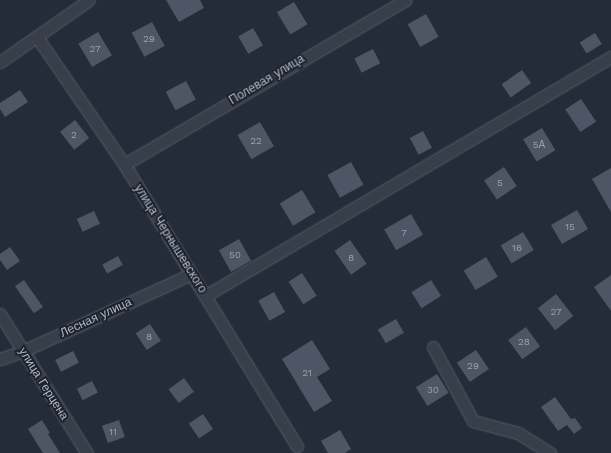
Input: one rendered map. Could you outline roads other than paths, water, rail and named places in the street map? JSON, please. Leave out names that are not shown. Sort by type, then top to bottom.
[{"type":"street","points":[[0,62],[89,0]]},
{"type":"street","name":"Полевая улица","points":[[130,161],[405,0]]},
{"type":"street","name":"улица Чернышевского","points":[[37,37],[124,164],[297,446]]},
{"type":"street","points":[[205,296],[611,57]]},
{"type":"street","name":"Лесная улица","points":[[0,359],[23,351],[191,274]]},
{"type":"street","name":"улица Герцена","points":[[0,314],[87,453]]},
{"type":"street","points":[[433,347],[473,421],[518,433],[550,453]]}]
